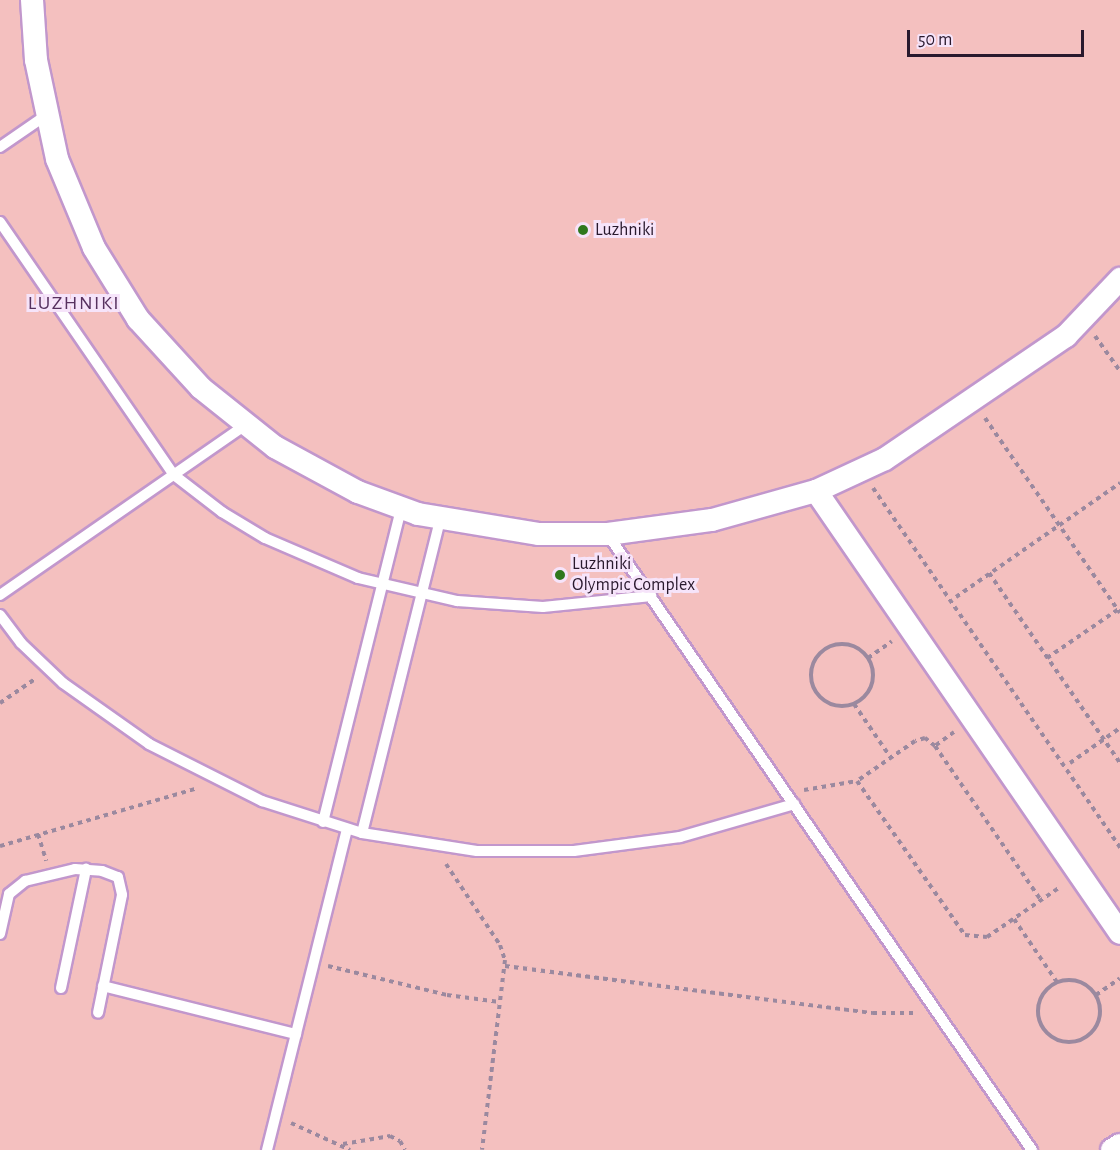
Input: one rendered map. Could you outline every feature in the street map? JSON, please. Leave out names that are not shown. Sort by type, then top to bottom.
[{"type":"street","points":[[32,0],[45,116],[75,207],[120,293],[169,356],[244,426],[316,472],[401,508],[440,519],[539,534],[608,534],[712,520],[816,491],[885,459],[1066,336],[1119,284]]},
{"type":"street","points":[[816,491],[1120,933]]},
{"type":"street","points":[[1112,1150],[1120,1144]]},
{"type":"lane","points":[[0,147],[45,116]]},
{"type":"lane","points":[[0,222],[174,475],[201,497],[265,538],[330,568],[421,595],[488,604],[543,607],[651,596]]},
{"type":"lane","points":[[0,594],[244,426]]},
{"type":"lane","points":[[323,822],[401,508]]},
{"type":"lane","points":[[362,833],[440,519]]},
{"type":"lane","points":[[608,534],[1032,1150]]},
{"type":"lane","points":[[0,615],[48,670],[149,744],[219,782],[323,822],[362,833],[434,846],[505,852],[608,849],[708,831],[794,804]]},
{"type":"lane","points":[[267,1150],[347,829]]},
{"type":"lane","points":[[61,988],[86,869]]},
{"type":"lane","points":[[0,934],[13,889],[25,880],[50,873],[86,869],[113,873],[123,888],[98,1013]]},
{"type":"lane","points":[[103,986],[296,1034]]},
{"type":"path","points":[[1097,336],[1120,371]]},
{"type":"path","points":[[973,399],[1119,610],[1047,657]]},
{"type":"path","points":[[956,597],[1120,483]]},
{"type":"path","points":[[875,490],[1120,848]]},
{"type":"path","points":[[989,573],[1120,763]]},
{"type":"path","points":[[835,644],[862,651],[872,666],[872,684],[854,704],[835,705],[813,688],[814,661],[835,644]]},
{"type":"path","points":[[0,703],[48,670]]},
{"type":"path","points":[[854,704],[891,758]]},
{"type":"path","points":[[935,746],[973,718]]},
{"type":"path","points":[[1070,763],[1120,728]]},
{"type":"path","points":[[784,790],[857,781],[920,739],[935,746],[1041,900]]},
{"type":"path","points":[[857,781],[960,930],[970,937],[987,937],[1079,874]]},
{"type":"path","points":[[0,846],[219,782]]},
{"type":"path","points":[[38,834],[50,873]]},
{"type":"path","points":[[434,846],[500,945],[505,966],[482,1150]]},
{"type":"path","points":[[1014,919],[1057,982]]},
{"type":"path","points":[[314,962],[371,973],[447,995],[500,1002]]},
{"type":"path","points":[[505,966],[873,1013],[936,1011]]},
{"type":"path","points":[[1096,995],[1120,978]]},
{"type":"path","points":[[1057,982],[1083,983],[1096,995],[1100,1013],[1094,1030],[1078,1041],[1060,1041],[1044,1030],[1038,1012],[1042,994],[1057,982]]},
{"type":"path","points":[[276,1116],[343,1144],[350,1150]]},
{"type":"path","points":[[343,1144],[390,1136],[400,1141],[405,1150]]},
{"type":"shaded area","name":"Luzhniki Olympic Complex","points":[[0,0],[1120,0],[1120,1150],[0,1150]]},
{"type":"place","name":"Luzhniki","points":[[583,230]]},
{"type":"place","name":"Luzhniki Olympic Complex","points":[[560,575]]},
{"type":"district","name":"LUZHNIKI","points":[[74,303]]}]
